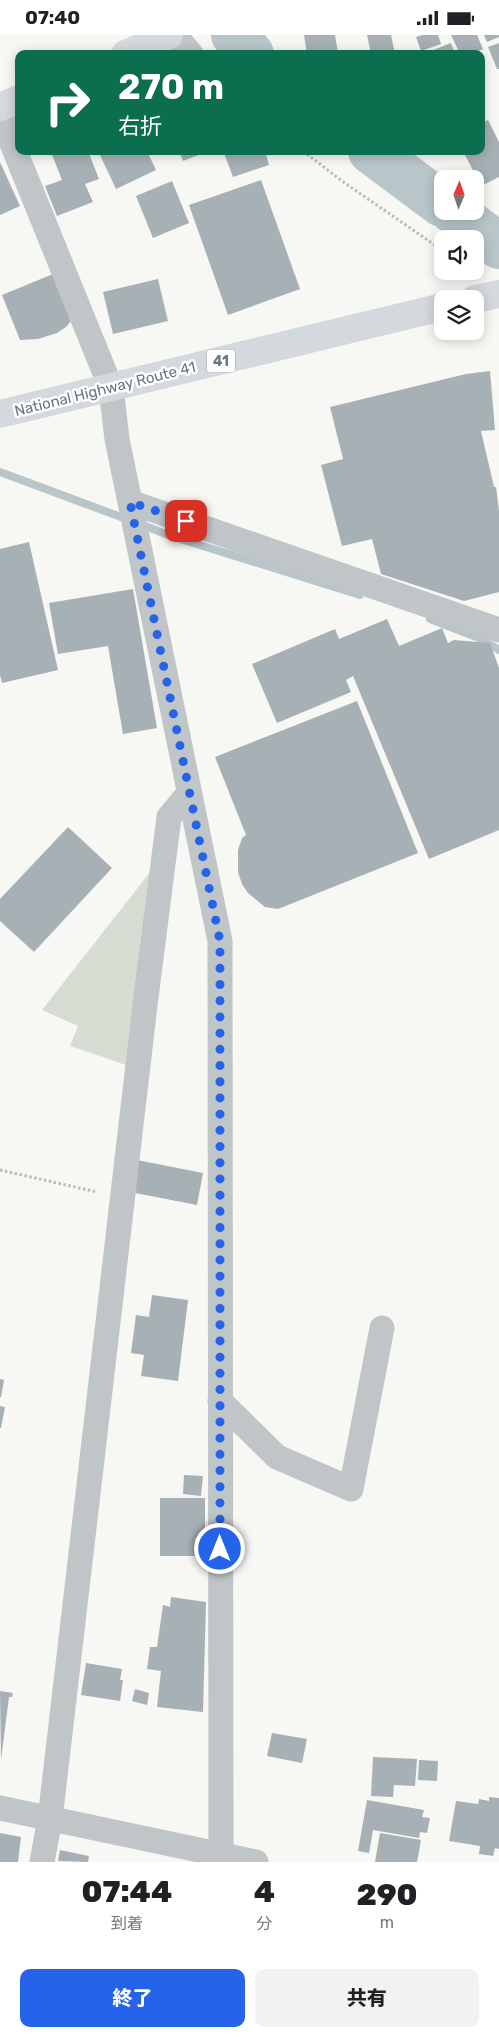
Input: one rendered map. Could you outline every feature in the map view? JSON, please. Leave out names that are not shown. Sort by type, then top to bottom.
[{"type":"main road","points":[[134,50],[169,35]]},
{"type":"main road","points":[[484,297],[499,294]]},
{"type":"main road","name":"National Highway Route 41","points":[[0,415],[434,309]]},
{"type":"street","points":[[175,35],[188,50]]},
{"type":"street","points":[[5,103],[15,130]]},
{"type":"street","points":[[24,155],[111,388],[117,439],[220,941],[221,1858]]},
{"type":"street","points":[[130,502],[499,630]]},
{"type":"street","points":[[42,1862],[50,1819],[122,1197],[169,817],[189,793]]},
{"type":"street","points":[[220,1401],[277,1457],[351,1489],[382,1328]]},
{"type":"street","points":[[0,1808],[221,1858],[256,1862]]},
{"type":"path","points":[[308,155],[342,181],[434,244]]},
{"type":"path","points":[[0,1171],[122,1197]]},
{"type":"shaded area","points":[[151,871],[126,1065],[70,1046],[78,1026],[42,1010]]},
{"type":"building","points":[[304,35],[335,35],[338,50],[306,50]]},
{"type":"building","points":[[367,35],[391,35],[394,50],[370,50]]},
{"type":"building","points":[[438,35],[441,44],[421,50],[416,37]]},
{"type":"building","points":[[451,35],[477,35],[483,49],[481,50],[458,50]]},
{"type":"building","points":[[484,35],[499,35],[499,37],[487,42]]},
{"type":"building","points":[[451,43],[454,50],[433,50]]},
{"type":"building","points":[[499,43],[499,69],[497,69],[488,47]]},
{"type":"building","points":[[488,120],[499,142],[499,177],[484,184],[484,170],[473,170],[465,155],[485,155],[485,121]]},
{"type":"building","points":[[52,155],[90,155],[99,179],[85,184],[93,202],[57,216],[45,186],[62,180]]},
{"type":"building","points":[[100,155],[149,155],[156,170],[116,189]]},
{"type":"building","points":[[181,155],[199,155],[183,161]]},
{"type":"building","points":[[225,155],[266,155],[269,165],[233,177]]},
{"type":"building","points":[[0,162],[20,206],[0,215]]},
{"type":"building","points":[[261,180],[300,289],[228,315],[189,205]]},
{"type":"building","points":[[172,181],[189,223],[153,238],[136,196]]},
{"type":"building","points":[[53,274],[71,321],[57,333],[38,339],[20,340],[2,295]]},
{"type":"building","points":[[158,279],[168,321],[113,334],[103,292]]},
{"type":"building","points":[[490,371],[495,430],[481,431],[494,487],[496,487],[499,511],[499,592],[464,601],[381,574],[372,539],[342,546],[321,465],[343,459],[330,407],[466,374]]},
{"type":"building","points":[[29,542],[58,670],[2,683],[0,675],[0,549]]},
{"type":"building","points":[[133,589],[157,728],[123,734],[108,646],[58,654],[49,603]]},
{"type":"building","points":[[387,619],[399,646],[442,628],[448,643],[454,640],[490,643],[499,668],[499,830],[429,859],[353,676],[346,680],[351,692],[277,723],[252,664],[335,629],[339,639]]},
{"type":"building","points":[[357,701],[418,853],[278,909],[265,907],[248,893],[242,884],[238,872],[238,850],[242,838],[246,835],[215,757]]},
{"type":"building","points":[[68,827],[112,868],[34,952],[0,921],[0,899]]},
{"type":"building","points":[[137,1160],[203,1173],[197,1205],[130,1192]]},
{"type":"building","points":[[152,1295],[188,1300],[178,1381],[141,1376],[144,1355],[131,1353],[136,1315],[149,1317]]},
{"type":"building","points":[[0,1379],[4,1380],[1,1397],[0,1397]]},
{"type":"building","points":[[0,1406],[5,1407],[1,1428],[0,1428]]},
{"type":"building","points":[[184,1475],[203,1476],[201,1496],[183,1494]]},
{"type":"building","points":[[160,1498],[205,1498],[205,1556],[160,1556]]},
{"type":"building","points":[[171,1597],[206,1602],[203,1712],[157,1707],[161,1671],[147,1669],[150,1647],[157,1647],[163,1605],[170,1607]]},
{"type":"building","points":[[86,1663],[122,1669],[120,1680],[123,1680],[120,1701],[81,1695]]},
{"type":"building","points":[[135,1689],[149,1693],[147,1705],[132,1701]]},
{"type":"building","points":[[0,1691],[13,1693],[12,1697],[9,1697],[1,1760]]},
{"type":"building","points":[[272,1733],[307,1739],[302,1763],[267,1756]]},
{"type":"building","points":[[373,1757],[417,1759],[415,1786],[394,1785],[393,1797],[371,1796]]},
{"type":"building","points":[[419,1760],[438,1761],[437,1781],[418,1780]]},
{"type":"building","points":[[489,1797],[499,1798],[499,1849],[495,1848],[493,1856],[479,1854],[480,1846],[449,1841],[456,1801],[478,1804],[479,1799],[489,1801]]},
{"type":"building","points":[[367,1800],[424,1810],[422,1817],[430,1818],[427,1833],[420,1832],[419,1838],[373,1830],[369,1853],[358,1851]]},
{"type":"building","points":[[0,1833],[21,1837],[18,1862],[0,1862]]},
{"type":"building","points":[[380,1833],[421,1840],[417,1862],[375,1862]]},
{"type":"building","points":[[60,1850],[89,1856],[88,1862],[58,1861]]},
{"type":"waterway","points":[[234,35],[247,50]]},
{"type":"waterway","points":[[376,155],[434,198]]},
{"type":"waterway","points":[[465,220],[499,246]]},
{"type":"waterway","points":[[0,472],[129,520]]},
{"type":"waterway","points":[[140,524],[171,536],[360,595]]},
{"type":"waterway","points":[[430,619],[479,638],[499,650]]},
{"type":"route","points":[[186,521],[130,502],[220,941],[220,1549]]}]
